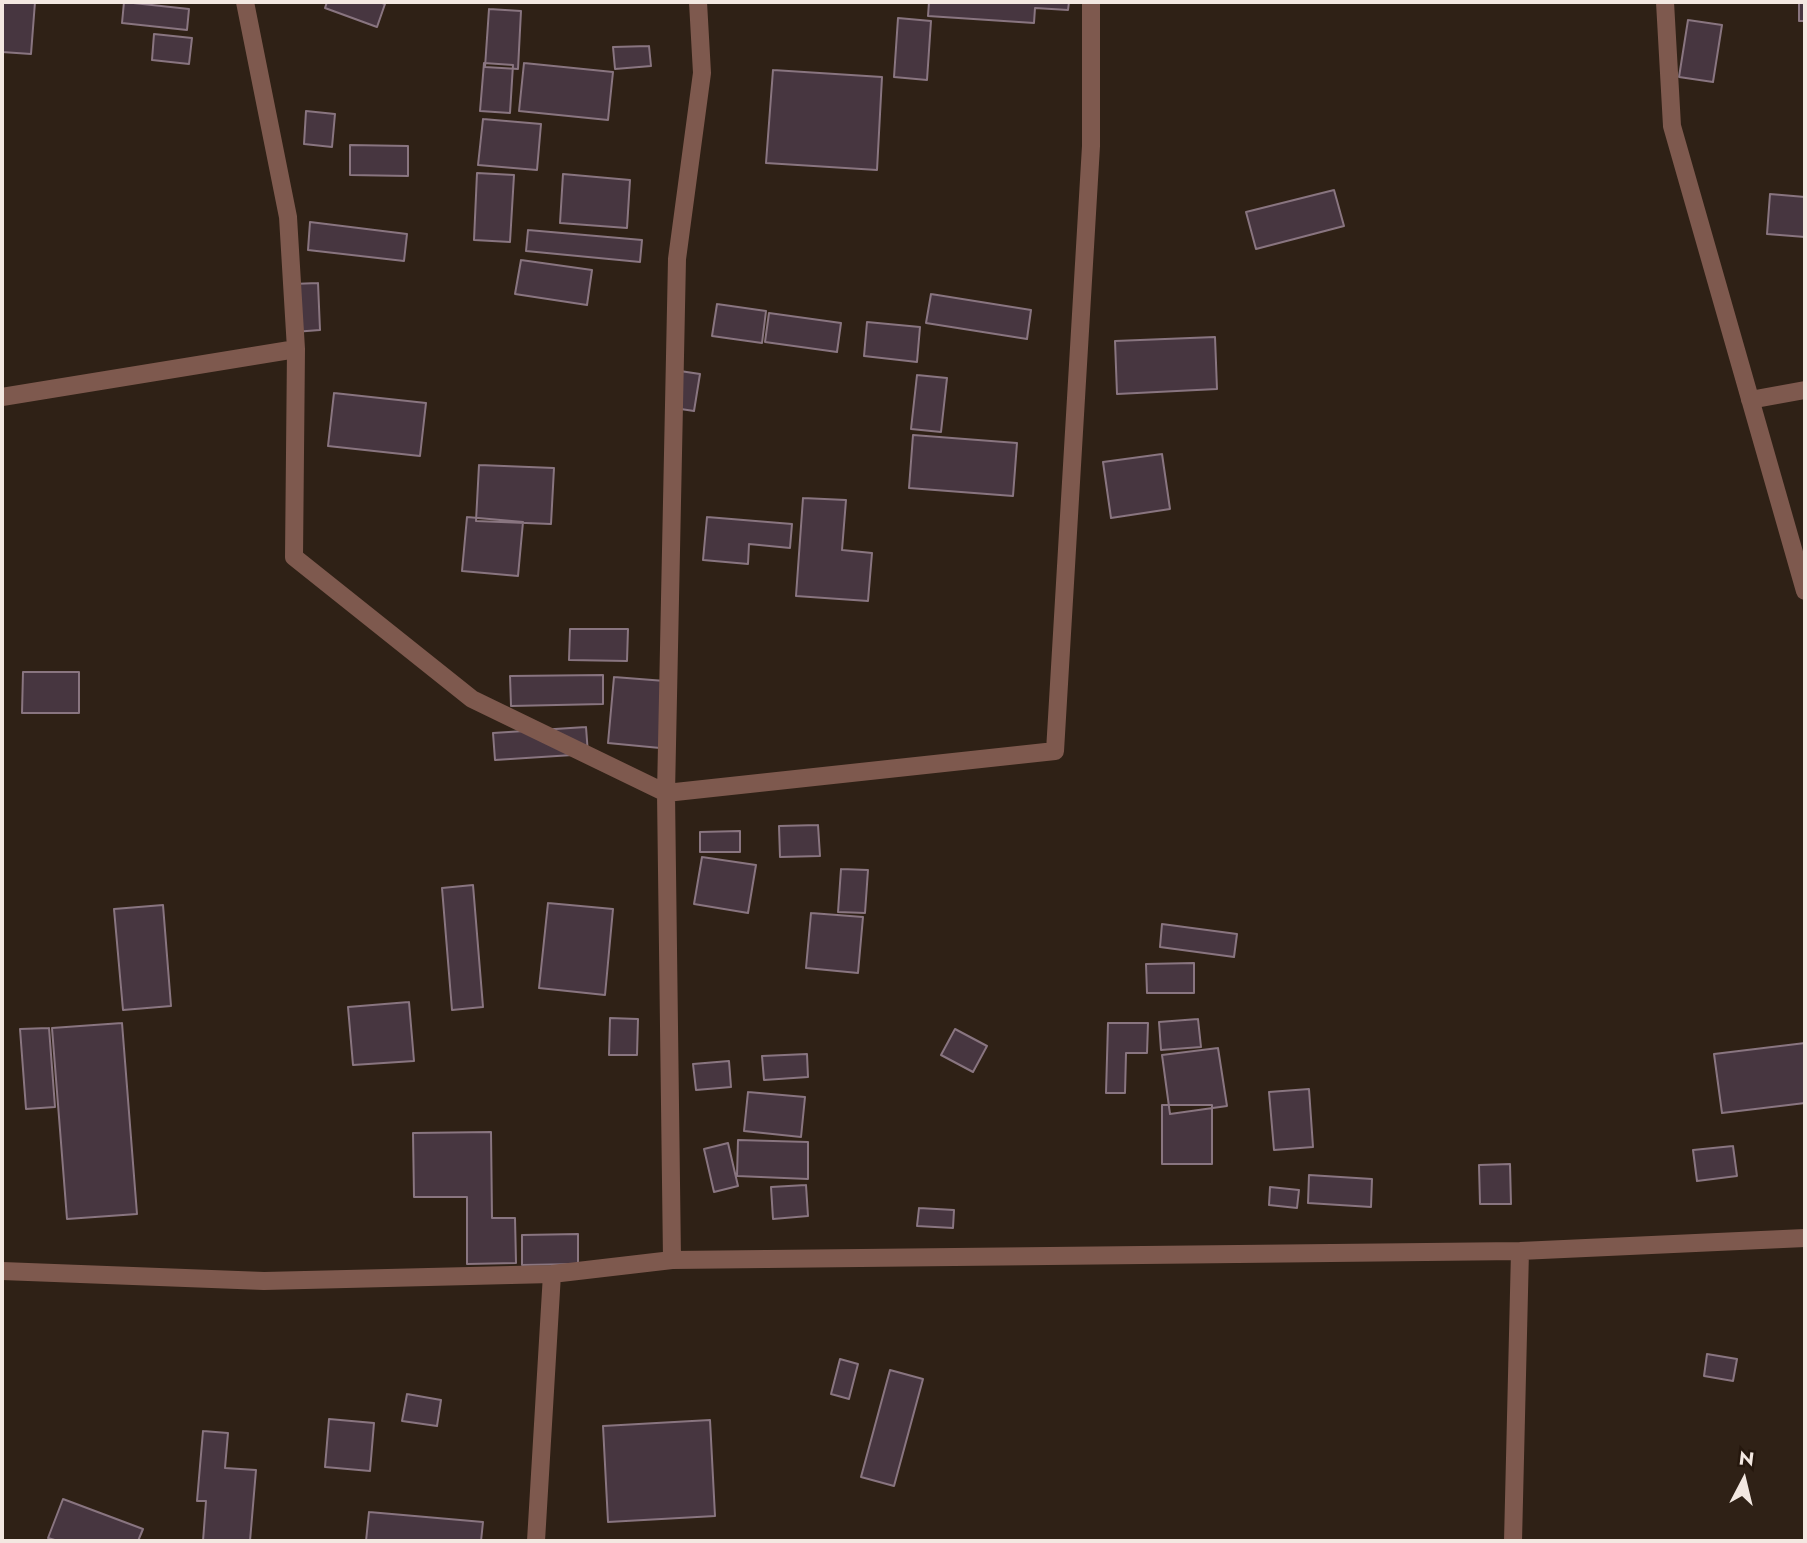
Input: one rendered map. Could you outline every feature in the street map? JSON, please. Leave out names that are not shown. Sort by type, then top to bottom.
[{"type":"street","points":[[245,2],[288,217],[296,349],[294,557],[472,699],[666,793],[1055,751],[1091,146],[1091,2]]},
{"type":"street","points":[[672,1260],[666,793],[677,259],[702,73],[698,2]]},
{"type":"street","points":[[1665,2],[1672,126],[1805,591]]},
{"type":"street","points":[[2,397],[296,349]]},
{"type":"street","points":[[1750,400],[1805,390]]},
{"type":"street","points":[[2,1271],[264,1281],[552,1274],[672,1260],[1520,1251],[1805,1237]]},
{"type":"street","points":[[1513,1541],[1520,1251]]},
{"type":"street","points":[[536,1541],[552,1274]]},
{"type":"building","points":[[2,2],[35,2],[31,54],[2,52]]},
{"type":"building","points":[[124,2],[189,9],[187,30],[122,23]]},
{"type":"building","points":[[327,2],[385,4],[377,27],[325,8]]},
{"type":"building","points":[[929,2],[1069,2],[1068,10],[1035,8],[1034,23],[928,16]]},
{"type":"building","points":[[1799,2],[1805,2],[1805,21],[1799,21]]},
{"type":"building","points":[[489,9],[521,11],[518,69],[485,67]]},
{"type":"building","points":[[898,18],[931,21],[927,80],[894,77]]},
{"type":"building","points":[[1688,20],[1722,25],[1713,82],[1679,77]]},
{"type":"building","points":[[154,34],[192,38],[189,64],[152,60]]},
{"type":"building","points":[[649,46],[651,66],[615,69],[613,47]]},
{"type":"building","points":[[484,63],[513,65],[510,113],[480,111]]},
{"type":"building","points":[[524,63],[613,72],[608,120],[519,111]]},
{"type":"building","points":[[773,70],[882,77],[877,170],[766,163]]},
{"type":"building","points":[[306,111],[335,114],[332,147],[304,144]]},
{"type":"building","points":[[483,119],[541,124],[537,170],[478,165]]},
{"type":"building","points":[[350,145],[408,146],[408,176],[350,175]]},
{"type":"building","points":[[477,173],[514,175],[510,242],[474,240]]},
{"type":"building","points":[[563,174],[630,180],[627,228],[560,223]]},
{"type":"building","points":[[1334,190],[1344,226],[1256,249],[1246,212]]},
{"type":"building","points":[[1770,194],[1805,197],[1805,237],[1767,234]]},
{"type":"building","points":[[310,222],[407,234],[404,261],[308,250]]},
{"type":"building","points":[[528,230],[642,240],[640,262],[526,251]]},
{"type":"building","points":[[521,260],[592,270],[587,305],[515,294]]},
{"type":"building","points":[[318,283],[320,330],[294,332],[292,284]]},
{"type":"building","points":[[931,294],[1031,310],[1027,339],[926,323]]},
{"type":"building","points":[[717,304],[766,311],[762,343],[712,336]]},
{"type":"building","points":[[769,313],[841,323],[837,352],[765,342]]},
{"type":"building","points":[[867,322],[920,327],[917,362],[864,356]]},
{"type":"building","points":[[1215,337],[1217,389],[1117,394],[1115,341]]},
{"type":"building","points":[[680,371],[700,374],[694,411],[674,408]]},
{"type":"building","points":[[917,375],[947,378],[941,432],[911,429]]},
{"type":"building","points":[[334,393],[426,403],[420,456],[328,446]]},
{"type":"building","points":[[913,435],[1017,443],[1013,496],[909,488]]},
{"type":"building","points":[[1162,454],[1170,509],[1111,518],[1103,462]]},
{"type":"building","points":[[479,465],[554,468],[551,524],[476,521]]},
{"type":"building","points":[[803,498],[846,500],[842,550],[872,553],[868,601],[796,596]]},
{"type":"building","points":[[467,517],[523,522],[518,576],[462,571]]},
{"type":"building","points":[[707,517],[792,524],[790,548],[749,544],[748,564],[703,560]]},
{"type":"building","points":[[570,629],[628,629],[627,661],[569,660]]},
{"type":"building","points":[[23,672],[79,672],[79,713],[22,713]]},
{"type":"building","points":[[603,675],[603,704],[511,706],[510,676]]},
{"type":"building","points":[[614,677],[665,681],[660,748],[608,743]]},
{"type":"building","points":[[586,727],[588,754],[495,760],[493,733]]},
{"type":"building","points":[[818,825],[820,856],[780,857],[779,826]]},
{"type":"building","points":[[740,831],[740,852],[700,852],[700,832]]},
{"type":"building","points":[[702,857],[756,865],[748,913],[694,904]]},
{"type":"building","points":[[841,869],[868,870],[865,913],[838,912]]},
{"type":"building","points":[[473,885],[483,1007],[452,1010],[442,888]]},
{"type":"building","points":[[548,903],[613,909],[605,995],[539,988]]},
{"type":"building","points":[[163,905],[171,1006],[123,1010],[114,909]]},
{"type":"building","points":[[811,913],[863,917],[858,973],[806,968]]},
{"type":"building","points":[[1162,924],[1237,934],[1234,957],[1160,947]]},
{"type":"building","points":[[1194,963],[1194,993],[1147,993],[1146,964]]},
{"type":"building","points":[[409,1002],[414,1061],[353,1065],[348,1007]]},
{"type":"building","points":[[610,1018],[638,1019],[637,1055],[609,1055]]},
{"type":"building","points":[[1198,1019],[1201,1047],[1161,1050],[1159,1022]]},
{"type":"building","points":[[122,1023],[137,1214],[67,1219],[52,1028]]},
{"type":"building","points":[[1108,1023],[1148,1023],[1147,1053],[1126,1053],[1125,1093],[1106,1093]]},
{"type":"building","points":[[49,1028],[55,1107],[26,1109],[20,1029]]},
{"type":"building","points":[[955,1029],[987,1046],[973,1072],[941,1055]]},
{"type":"building","points":[[1805,1043],[1805,1103],[1722,1113],[1714,1054]]},
{"type":"building","points":[[1218,1048],[1227,1106],[1170,1114],[1162,1055]]},
{"type":"building","points":[[807,1054],[808,1077],[764,1080],[762,1056]]},
{"type":"building","points":[[729,1061],[731,1087],[696,1090],[693,1064]]},
{"type":"building","points":[[1309,1089],[1313,1147],[1274,1150],[1269,1092]]},
{"type":"building","points":[[748,1092],[805,1097],[801,1137],[744,1131]]},
{"type":"building","points":[[1162,1105],[1212,1105],[1212,1164],[1162,1164]]},
{"type":"building","points":[[491,1132],[492,1218],[515,1218],[516,1263],[467,1264],[467,1197],[414,1197],[413,1133]]},
{"type":"building","points":[[738,1140],[808,1142],[808,1179],[737,1176]]},
{"type":"building","points":[[728,1143],[738,1186],[714,1192],[704,1149]]},
{"type":"building","points":[[1733,1146],[1737,1176],[1697,1181],[1693,1150]]},
{"type":"building","points":[[1510,1164],[1511,1204],[1480,1204],[1479,1165]]},
{"type":"building","points":[[1309,1175],[1372,1179],[1371,1207],[1308,1203]]},
{"type":"building","points":[[806,1185],[808,1216],[773,1219],[771,1187]]},
{"type":"building","points":[[1270,1187],[1299,1190],[1297,1208],[1269,1205]]},
{"type":"building","points":[[919,1208],[954,1210],[953,1228],[917,1226]]},
{"type":"building","points":[[578,1234],[578,1264],[522,1265],[522,1235]]},
{"type":"building","points":[[1707,1354],[1737,1359],[1733,1381],[1704,1376]]},
{"type":"building","points":[[840,1359],[858,1364],[849,1399],[831,1394]]},
{"type":"building","points":[[890,1370],[923,1379],[894,1486],[861,1477]]},
{"type":"building","points":[[407,1394],[441,1400],[437,1426],[402,1421]]},
{"type":"building","points":[[329,1419],[374,1423],[370,1471],[325,1467]]},
{"type":"building","points":[[710,1420],[715,1516],[608,1522],[603,1426]]},
{"type":"building","points":[[203,1431],[228,1433],[225,1468],[256,1470],[250,1541],[203,1541],[206,1501],[197,1501]]},
{"type":"building","points":[[63,1499],[143,1529],[138,1541],[58,1541],[48,1538]]},
{"type":"building","points":[[369,1512],[483,1522],[481,1541],[366,1541]]}]
